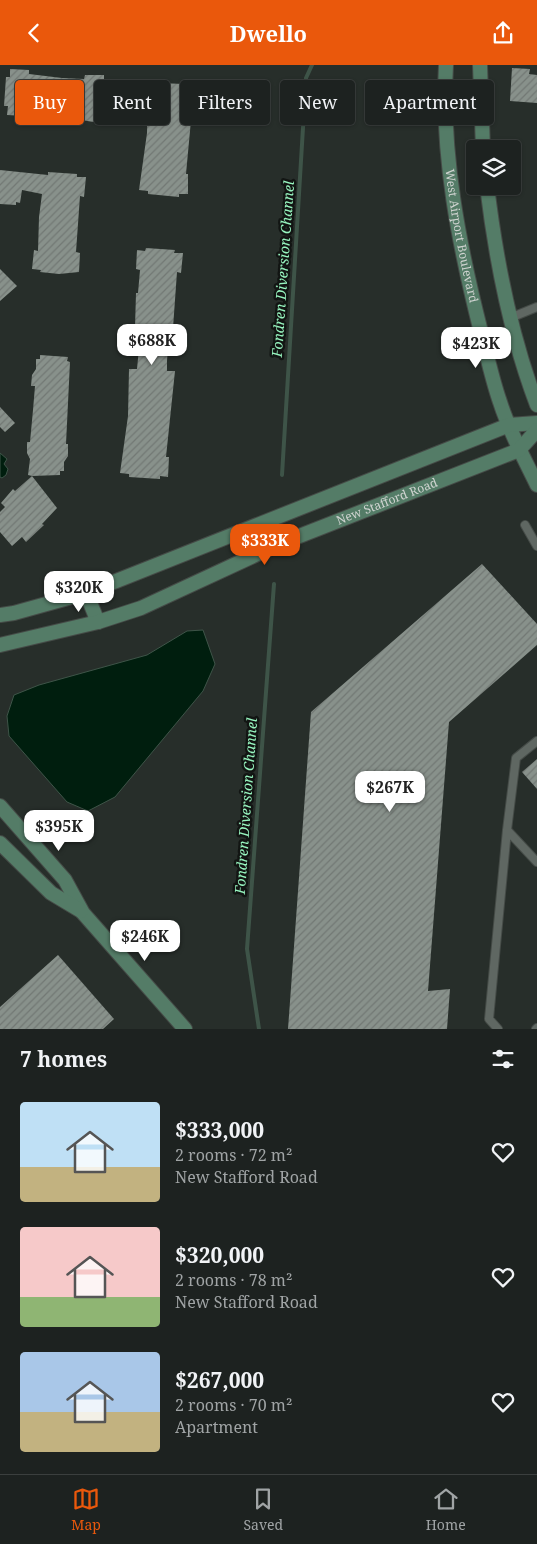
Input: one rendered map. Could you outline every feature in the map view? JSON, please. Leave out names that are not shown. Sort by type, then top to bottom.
[{"type":"main road","name":"West Airport Boulevard","points":[[446,65],[444,101],[452,192],[461,251],[500,402],[519,450],[537,485]]},
{"type":"main road","points":[[480,65],[483,140]]},
{"type":"main road","points":[[488,195],[496,260],[527,380],[537,405]]},
{"type":"main road","name":"New Stafford Road","points":[[0,615],[14,613],[86,593],[509,425],[537,423]]},
{"type":"main road","points":[[519,450],[537,430]]},
{"type":"main road","name":"New Stafford Road","points":[[0,645],[98,622],[141,608],[279,544],[519,450]]},
{"type":"main road","points":[[86,593],[98,622]]},
{"type":"main road","points":[[0,806],[64,880],[84,913],[184,1029]]},
{"type":"main road","points":[[0,843],[51,893],[84,913]]},
{"type":"lane","points":[[510,318],[537,307]]},
{"type":"lane","points":[[524,525],[537,547]]},
{"type":"lane","points":[[498,1029],[489,1019],[507,830],[516,758],[537,741]]},
{"type":"lane","points":[[507,830],[537,862]]},
{"type":"shaded area","points":[[0,453],[7,459],[4,464],[8,469],[6,475],[2,478],[0,477]]},
{"type":"shaded area","points":[[203,630],[215,664],[203,691],[115,797],[88,811],[67,802],[9,736],[7,716],[14,695],[39,685],[147,655],[187,631]]},
{"type":"building","points":[[512,68],[530,69],[529,74],[537,75],[537,103],[510,101]]},
{"type":"building","points":[[10,69],[29,70],[29,74],[62,78],[84,79],[85,75],[104,75],[104,80],[94,80],[94,122],[84,120],[84,80],[15,80],[15,115],[7,115],[8,106],[4,106],[6,77],[10,77]]},
{"type":"building","points":[[170,83],[180,84],[180,125],[191,125],[186,174],[188,174],[188,194],[179,194],[179,197],[148,194],[148,191],[139,190],[147,125],[170,125]]},
{"type":"building","points":[[0,170],[48,175],[48,172],[77,174],[77,177],[86,177],[84,197],[80,196],[76,252],[80,253],[79,272],[59,274],[32,269],[34,250],[38,251],[42,194],[22,190],[20,203],[16,202],[16,205],[0,204]]},
{"type":"building","points":[[146,248],[175,250],[174,253],[183,253],[181,273],[177,272],[173,328],[177,329],[176,348],[168,347],[167,361],[167,371],[175,371],[166,457],[169,457],[168,477],[160,476],[160,479],[129,477],[129,474],[120,473],[128,416],[129,369],[137,369],[139,348],[138,345],[129,345],[131,326],[135,327],[136,293],[138,293],[140,270],[136,269],[137,250],[145,251]]},
{"type":"building","points":[[0,269],[17,286],[0,301]]},
{"type":"building","points":[[40,355],[68,357],[67,361],[70,362],[66,444],[68,444],[68,456],[64,462],[64,471],[60,471],[60,475],[28,475],[30,459],[27,453],[27,442],[30,442],[35,386],[31,386],[32,375],[36,369],[36,359],[40,359]]},
{"type":"building","points":[[0,407],[15,423],[5,432],[0,427]]},
{"type":"building","points":[[32,476],[57,508],[42,524],[44,525],[26,542],[22,537],[12,546],[0,532],[0,512],[5,507],[1,503],[13,489],[15,491]]},
{"type":"building","points":[[482,564],[537,624],[537,645],[449,722],[428,991],[450,989],[447,1029],[288,1029],[311,712]]},
{"type":"building","points":[[537,759],[537,789],[522,772]]},
{"type":"building","points":[[58,955],[114,1019],[103,1029],[0,1029],[0,1007]]},
{"type":"waterway","name":"Fondren Diversion Channel","points":[[282,475],[306,78],[312,65]]},
{"type":"waterway","name":"Fondren Diversion Channel","points":[[259,1029],[247,949],[274,584]]}]
